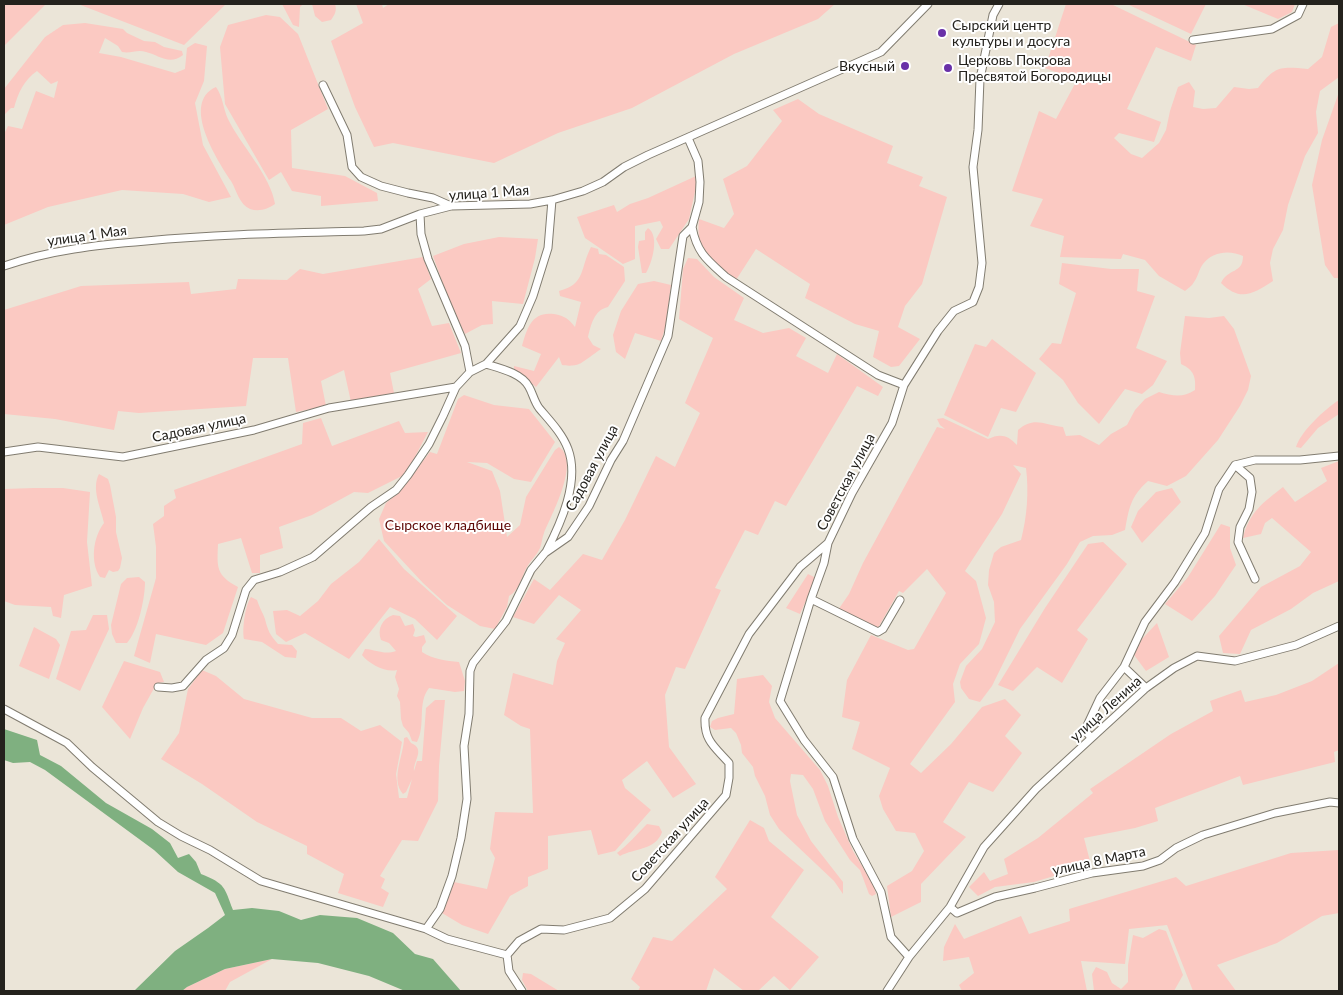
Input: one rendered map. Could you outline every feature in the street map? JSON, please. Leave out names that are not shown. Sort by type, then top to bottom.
[{"type":"street","name":"улица 1 Мая","points":[[4,266],[25,258],[93,245],[216,235],[364,231],[381,229],[420,214],[451,206],[530,204],[552,200],[596,185],[624,167],[881,52],[928,4]]},
{"type":"street","name":"Советская улица","points":[[508,955],[519,942],[541,929],[564,930],[610,918],[645,889],[726,795],[729,763],[707,738],[704,730],[705,718],[749,634],[800,567],[828,543],[852,493],[892,423],[904,385],[938,332],[954,311],[972,302],[979,287],[982,263],[973,167],[978,130],[980,79],[993,15],[999,4]]},
{"type":"street","points":[[1193,40],[1272,29],[1298,15],[1303,4]]},
{"type":"street","points":[[323,85],[347,135],[352,166],[361,177],[381,186],[433,198],[451,206]]},
{"type":"street","name":"Садовая улица","points":[[426,928],[440,909],[452,876],[461,838],[467,799],[464,746],[469,714],[470,671],[473,663],[506,621],[532,570],[546,553],[568,537],[589,506],[622,441],[668,336],[683,236],[692,227],[699,202],[698,161],[688,138]]},
{"type":"street","points":[[158,687],[172,688],[183,686],[206,660],[224,648],[232,635],[246,590],[254,580],[280,572],[313,557],[371,507],[396,490],[429,444],[444,416],[456,387],[470,372],[486,364],[520,326],[533,296],[548,248],[552,200]]},
{"type":"street","points":[[420,214],[420,234],[439,290],[465,346],[470,372]]},
{"type":"street","points":[[692,227],[695,243],[707,260],[726,277],[878,375],[904,385]]},
{"type":"street","points":[[486,364],[509,371],[528,384],[538,406],[568,447],[573,467],[570,491],[546,553]]},
{"type":"street","name":"Садовая улица","points":[[4,452],[38,447],[122,457],[254,430],[329,408],[456,387]]},
{"type":"street","points":[[1091,738],[1085,730],[1100,698],[1124,667],[1145,622],[1175,582],[1204,533],[1219,489],[1235,465],[1255,460],[1300,460],[1339,456]]},
{"type":"street","points":[[1235,465],[1250,478],[1252,492],[1249,509],[1240,527],[1238,542],[1254,579]]},
{"type":"street","points":[[828,543],[824,563],[780,701],[804,740],[833,777],[853,838],[881,892],[891,937],[910,956]]},
{"type":"street","points":[[811,599],[878,632],[883,629],[900,600]]},
{"type":"street","name":"улица Ленина","points":[[887,991],[910,956],[950,907],[984,847],[1036,789],[1146,688],[1174,668],[1197,656],[1234,661],[1296,645],[1339,626]]},
{"type":"street","points":[[1124,667],[1146,688]]},
{"type":"street","points":[[4,709],[67,743],[92,767],[158,822],[210,850],[261,881],[426,928],[447,939],[508,955],[509,970],[522,991]]},
{"type":"street","name":"улица 8 Марта","points":[[950,907],[957,913],[995,897],[1092,873],[1143,866],[1160,860],[1176,848],[1203,835],[1275,813],[1330,802],[1339,803]]},
{"type":"green space","points":[[4,4],[46,4],[4,46]]},
{"type":"green space","points":[[78,4],[226,4],[184,45]]},
{"type":"green space","points":[[282,4],[303,4],[300,7],[299,27],[293,25]]},
{"type":"green space","points":[[312,4],[335,4],[336,9],[331,20],[322,22],[315,16]]},
{"type":"green space","points":[[356,4],[382,4],[383,8],[389,4],[835,4],[818,19],[734,54],[632,108],[558,133],[494,163],[393,143],[374,147],[355,107],[331,41],[363,23]]},
{"type":"green space","points":[[1066,4],[1111,4],[1196,45],[1191,61],[1156,47],[1127,109],[1161,122],[1154,142],[1119,133],[1114,138],[1131,154],[1142,158],[1159,143],[1166,130],[1178,87],[1189,82],[1195,91],[1193,107],[1203,109],[1216,108],[1234,87],[1258,88],[1264,80],[1280,69],[1308,69],[1322,57],[1331,27],[1339,23],[1339,77],[1320,91],[1316,112],[1318,133],[1305,156],[1288,205],[1283,230],[1273,249],[1270,263],[1273,281],[1247,294],[1234,293],[1221,283],[1227,275],[1241,266],[1243,256],[1227,252],[1212,256],[1207,260],[1197,278],[1185,291],[1159,276],[1145,260],[1123,254],[1121,259],[1060,257],[1064,236],[1030,226],[1043,199],[1012,191],[1039,111],[1056,119],[1077,80],[1045,68]]},
{"type":"green space","points":[[1127,4],[1206,4],[1191,34]]},
{"type":"green space","points":[[1242,4],[1295,4],[1292,12],[1278,19]]},
{"type":"green space","points":[[266,15],[280,17],[298,34],[328,109],[291,130],[292,168],[345,176],[377,193],[378,201],[321,206],[321,196],[292,191],[281,172],[269,180],[225,104],[220,47],[228,25]]},
{"type":"green space","points":[[85,23],[123,29],[144,41],[155,42],[164,47],[182,51],[183,55],[169,60],[143,51],[122,52],[118,46],[105,38],[99,53],[121,57],[175,73],[185,69],[187,48],[195,43],[207,46],[204,81],[195,103],[203,145],[231,197],[209,202],[183,194],[122,190],[48,207],[4,225],[4,134],[8,126],[22,129],[36,91],[54,98],[58,81],[51,84],[37,71],[28,78],[22,87],[14,108],[11,108],[4,115],[4,89],[45,37],[63,25]]},
{"type":"green space","points":[[216,87],[233,129],[268,182],[275,204],[269,207],[253,210],[243,204],[211,147],[201,118],[201,106],[206,95]]},
{"type":"green space","points":[[1339,92],[1339,278],[1334,278],[1325,265],[1312,185],[1322,140]]},
{"type":"green space","points":[[798,99],[819,114],[893,146],[887,163],[923,177],[919,186],[947,197],[922,284],[905,306],[898,327],[920,339],[899,366],[891,367],[873,357],[879,331],[855,324],[805,298],[810,284],[756,249],[736,280],[713,262],[703,248],[698,231],[699,219],[724,228],[734,214],[723,179],[747,166],[782,121],[773,110]]},
{"type":"green space","points":[[696,176],[696,187],[689,219],[669,249],[661,249],[656,239],[663,227],[660,221],[635,226],[635,259],[623,264],[585,238],[577,217],[614,205],[617,212],[630,204],[648,198]]},
{"type":"green space","points":[[648,228],[654,237],[654,250],[646,273],[642,273],[638,247],[639,241],[645,240],[645,232]]},
{"type":"green space","points":[[499,237],[538,239],[523,304],[492,301],[493,324],[482,325],[465,334],[450,304],[433,256],[464,244]]},
{"type":"green space","points":[[591,247],[598,249],[599,254],[606,255],[624,267],[625,281],[608,307],[599,311],[596,315],[590,328],[588,337],[593,345],[601,349],[583,362],[575,365],[562,365],[559,357],[536,387],[514,369],[514,366],[534,371],[541,354],[522,346],[526,333],[536,318],[547,314],[564,317],[575,327],[581,302],[560,296],[559,291],[568,288],[578,280]]},
{"type":"green space","points":[[423,257],[431,279],[418,289],[432,326],[449,323],[461,353],[390,373],[394,393],[351,402],[344,370],[321,381],[326,406],[296,412],[288,358],[253,358],[246,406],[139,413],[118,411],[114,430],[55,419],[4,414],[4,310],[81,286],[189,282],[191,294],[236,289],[238,279],[287,280],[300,269],[323,274]]},
{"type":"green space","points":[[688,258],[697,259],[714,277],[744,298],[734,320],[763,333],[789,328],[806,338],[796,356],[828,373],[837,354],[883,387],[878,396],[857,386],[786,506],[775,501],[758,535],[745,530],[715,588],[721,590],[685,669],[676,667],[665,695],[669,747],[696,784],[673,798],[647,761],[622,780],[625,788],[651,810],[615,851],[598,855],[591,830],[548,836],[548,869],[528,877],[528,886],[510,896],[488,934],[462,925],[442,913],[454,882],[487,889],[495,858],[490,849],[495,812],[533,813],[530,729],[521,726],[504,715],[513,673],[553,685],[557,661],[565,643],[556,639],[581,610],[559,595],[534,624],[513,617],[534,579],[550,590],[583,554],[602,560],[625,520],[656,456],[675,467],[700,413],[685,403],[713,338],[679,319],[683,269]]},
{"type":"green space","points":[[1062,263],[1111,269],[1139,269],[1137,291],[1155,296],[1136,348],[1167,361],[1153,385],[1142,394],[1125,389],[1099,424],[1078,403],[1063,380],[1039,359],[1052,343],[1061,344],[1076,293],[1059,284]]},
{"type":"green space","points":[[654,281],[671,285],[666,325],[661,341],[635,333],[625,359],[616,352],[613,335],[621,311],[638,284]]},
{"type":"green space","points":[[1185,316],[1209,318],[1224,316],[1234,329],[1251,376],[1248,390],[1218,440],[1186,476],[1167,486],[1148,481],[1134,498],[1129,509],[1125,530],[1112,535],[1093,536],[1080,542],[1067,564],[1020,629],[992,686],[980,702],[969,699],[961,688],[960,682],[966,666],[982,649],[995,622],[994,602],[988,585],[989,570],[994,553],[1001,547],[1021,540],[1027,504],[1026,468],[1013,465],[1021,474],[1002,514],[965,571],[976,581],[986,618],[979,644],[960,664],[953,684],[955,702],[910,764],[921,773],[951,744],[982,707],[1005,699],[1021,715],[1005,736],[1022,753],[993,792],[969,782],[943,822],[966,837],[921,884],[921,902],[891,917],[887,886],[912,871],[924,851],[915,833],[896,831],[883,809],[879,796],[890,768],[852,749],[860,722],[842,717],[847,680],[871,635],[908,650],[914,649],[946,593],[927,569],[903,593],[899,591],[878,628],[872,627],[838,610],[849,594],[863,563],[937,427],[945,429],[937,419],[943,418],[988,439],[1004,436],[1017,445],[1018,430],[1029,423],[1039,422],[1063,427],[1066,436],[1080,435],[1099,445],[1111,434],[1127,425],[1135,410],[1145,399],[1159,392],[1178,396],[1195,390],[1193,374],[1181,364],[1180,353]]},
{"type":"green space","points":[[992,339],[1036,373],[1016,412],[1001,408],[988,437],[944,415],[975,344],[986,347]]},
{"type":"green space","name":"Сырское кладбище","points":[[464,395],[494,405],[529,409],[555,442],[531,482],[514,479],[487,463],[467,462],[492,471],[500,491],[507,537],[520,525],[526,497],[555,450],[559,447],[565,454],[567,464],[566,476],[558,502],[544,533],[540,548],[527,567],[518,587],[509,596],[507,607],[495,629],[480,626],[447,605],[423,583],[384,541],[379,519],[386,503],[397,494],[430,452],[437,454],[458,399]]},
{"type":"green space","points":[[1339,400],[1339,414],[1318,428],[1301,448],[1296,447],[1303,434],[1314,421]]},
{"type":"green space","points":[[321,418],[332,446],[399,421],[405,433],[428,432],[406,474],[368,493],[354,492],[312,515],[279,527],[283,548],[260,555],[260,573],[252,573],[241,538],[218,544],[219,570],[225,579],[238,587],[223,633],[206,645],[156,634],[150,663],[134,656],[156,578],[156,547],[153,524],[164,516],[164,506],[176,498],[174,490],[302,444],[303,423]]},
{"type":"green space","points":[[1339,461],[1339,581],[1313,593],[1291,609],[1251,630],[1240,654],[1223,653],[1219,636],[1261,587],[1300,566],[1311,552],[1272,518],[1265,523],[1261,534],[1243,538],[1253,514],[1283,487],[1295,502],[1327,481],[1321,468]]},
{"type":"green space","points":[[99,474],[108,479],[110,485],[116,517],[116,532],[122,558],[118,571],[113,572],[109,570],[105,578],[100,577],[94,557],[97,535],[104,523],[96,492]]},
{"type":"green space","points":[[63,488],[90,492],[87,542],[92,586],[64,595],[61,618],[53,616],[51,607],[15,605],[4,601],[4,489]]},
{"type":"green space","points":[[1172,488],[1181,502],[1142,543],[1131,527],[1138,511],[1156,492]]},
{"type":"green space","points":[[1221,524],[1230,527],[1230,548],[1236,565],[1215,596],[1192,621],[1165,604],[1188,577]]},
{"type":"green space","points":[[379,539],[404,569],[457,616],[437,640],[415,619],[390,607],[349,659],[305,633],[286,642],[276,634],[273,611],[287,610],[300,616],[318,601],[331,584],[359,562]]},
{"type":"green space","points":[[1103,542],[1127,564],[1077,630],[1088,639],[1062,683],[1037,667],[1013,691],[998,685],[1045,608],[1088,544]]},
{"type":"green space","points":[[808,574],[816,578],[800,614],[786,608]]},
{"type":"green space","points":[[139,577],[145,582],[144,597],[138,623],[127,643],[116,643],[111,625],[121,584],[127,578]]},
{"type":"green space","points":[[251,597],[257,600],[268,630],[273,638],[278,644],[292,645],[297,651],[296,658],[285,657],[262,642],[244,639],[244,618]]},
{"type":"green space","points":[[93,615],[107,615],[109,629],[80,691],[56,679],[71,631],[86,630]]},
{"type":"green space","points":[[393,615],[400,616],[405,626],[413,624],[415,630],[413,636],[424,635],[426,642],[422,647],[422,652],[440,659],[459,662],[465,681],[464,691],[455,692],[429,688],[423,700],[420,735],[417,742],[412,741],[401,719],[400,702],[397,696],[399,689],[395,677],[397,670],[393,671],[378,667],[362,655],[365,649],[384,652],[396,651],[389,643],[381,640],[380,636],[381,625]]},
{"type":"green space","points":[[1157,623],[1169,657],[1146,671],[1134,655],[1141,640]]},
{"type":"green space","points":[[34,627],[56,639],[60,645],[49,679],[19,666]]},
{"type":"green space","points":[[124,661],[160,672],[164,682],[157,683],[143,708],[130,739],[102,707]]},
{"type":"green space","points":[[1339,663],[1339,750],[1334,752],[1335,762],[1243,785],[1240,776],[1155,808],[1158,821],[1135,828],[1084,838],[1091,865],[1034,882],[995,887],[978,896],[969,887],[984,872],[990,881],[1008,874],[1004,859],[1038,838],[1093,793],[1090,789],[1171,734],[1213,711],[1210,701],[1241,690],[1245,702],[1276,695],[1312,681]]},
{"type":"green space","points":[[202,670],[216,676],[244,699],[312,718],[341,718],[361,731],[380,725],[402,742],[396,774],[399,798],[407,798],[412,779],[406,792],[403,794],[399,788],[398,774],[404,738],[407,737],[418,749],[414,771],[417,761],[422,761],[426,708],[435,700],[445,700],[438,801],[418,841],[402,840],[380,876],[385,879],[381,888],[389,893],[383,907],[338,893],[344,874],[307,854],[307,846],[257,822],[202,784],[161,759],[179,733],[188,689]]},
{"type":"green space","points":[[763,675],[772,686],[769,702],[775,718],[820,770],[853,851],[873,884],[876,894],[872,896],[869,894],[860,870],[850,860],[825,821],[813,789],[803,775],[791,774],[790,781],[797,815],[811,841],[843,882],[843,894],[834,881],[779,829],[770,815],[765,796],[755,776],[753,767],[742,753],[736,733],[731,728],[715,730],[710,727],[712,721],[734,714],[737,679]]},
{"type":"green space","points":[[750,820],[764,828],[769,841],[804,870],[771,917],[819,957],[790,990],[774,976],[758,991],[744,991],[714,968],[706,991],[638,991],[640,987],[631,979],[653,937],[672,941],[727,889],[715,877]]},
{"type":"green space","points":[[647,824],[659,826],[662,832],[659,838],[644,848],[620,856],[617,853]]},
{"type":"green space","points":[[1339,850],[1339,913],[1322,916],[1277,943],[1217,965],[1236,991],[1193,991],[1167,925],[1129,929],[1125,964],[1081,961],[1087,991],[962,991],[959,985],[974,973],[969,957],[943,961],[944,947],[955,924],[964,939],[1021,916],[1029,934],[1070,921],[1069,909],[1176,877],[1186,886],[1291,853]]},
{"type":"green space","points":[[1159,929],[1166,931],[1183,975],[1174,991],[1094,991],[1092,974],[1096,967],[1107,972],[1112,983],[1121,989],[1128,982],[1128,965],[1133,935],[1143,938]]},
{"type":"green space","points":[[272,959],[230,982],[225,991],[182,991],[225,969]]},
{"type":"green space","points":[[523,973],[531,974],[559,991],[528,991],[522,980]]},
{"type":"shaded area","points":[[4,729],[37,740],[40,755],[61,766],[106,803],[152,829],[170,843],[178,858],[189,854],[196,862],[201,874],[223,887],[233,910],[252,908],[279,911],[301,920],[320,915],[357,918],[393,933],[415,954],[433,959],[461,991],[405,991],[369,976],[318,963],[272,959],[225,969],[182,991],[134,991],[175,951],[225,915],[215,893],[178,872],[154,850],[45,770],[30,762],[13,763],[4,760]]},
{"type":"place","name":"Сырский центр культуры и досуга","points":[[942,33]]},
{"type":"place","name":"Вкусный","points":[[905,66]]},
{"type":"place","name":"Церковь Покрова Пресвятой Богородицы","points":[[948,68]]}]
